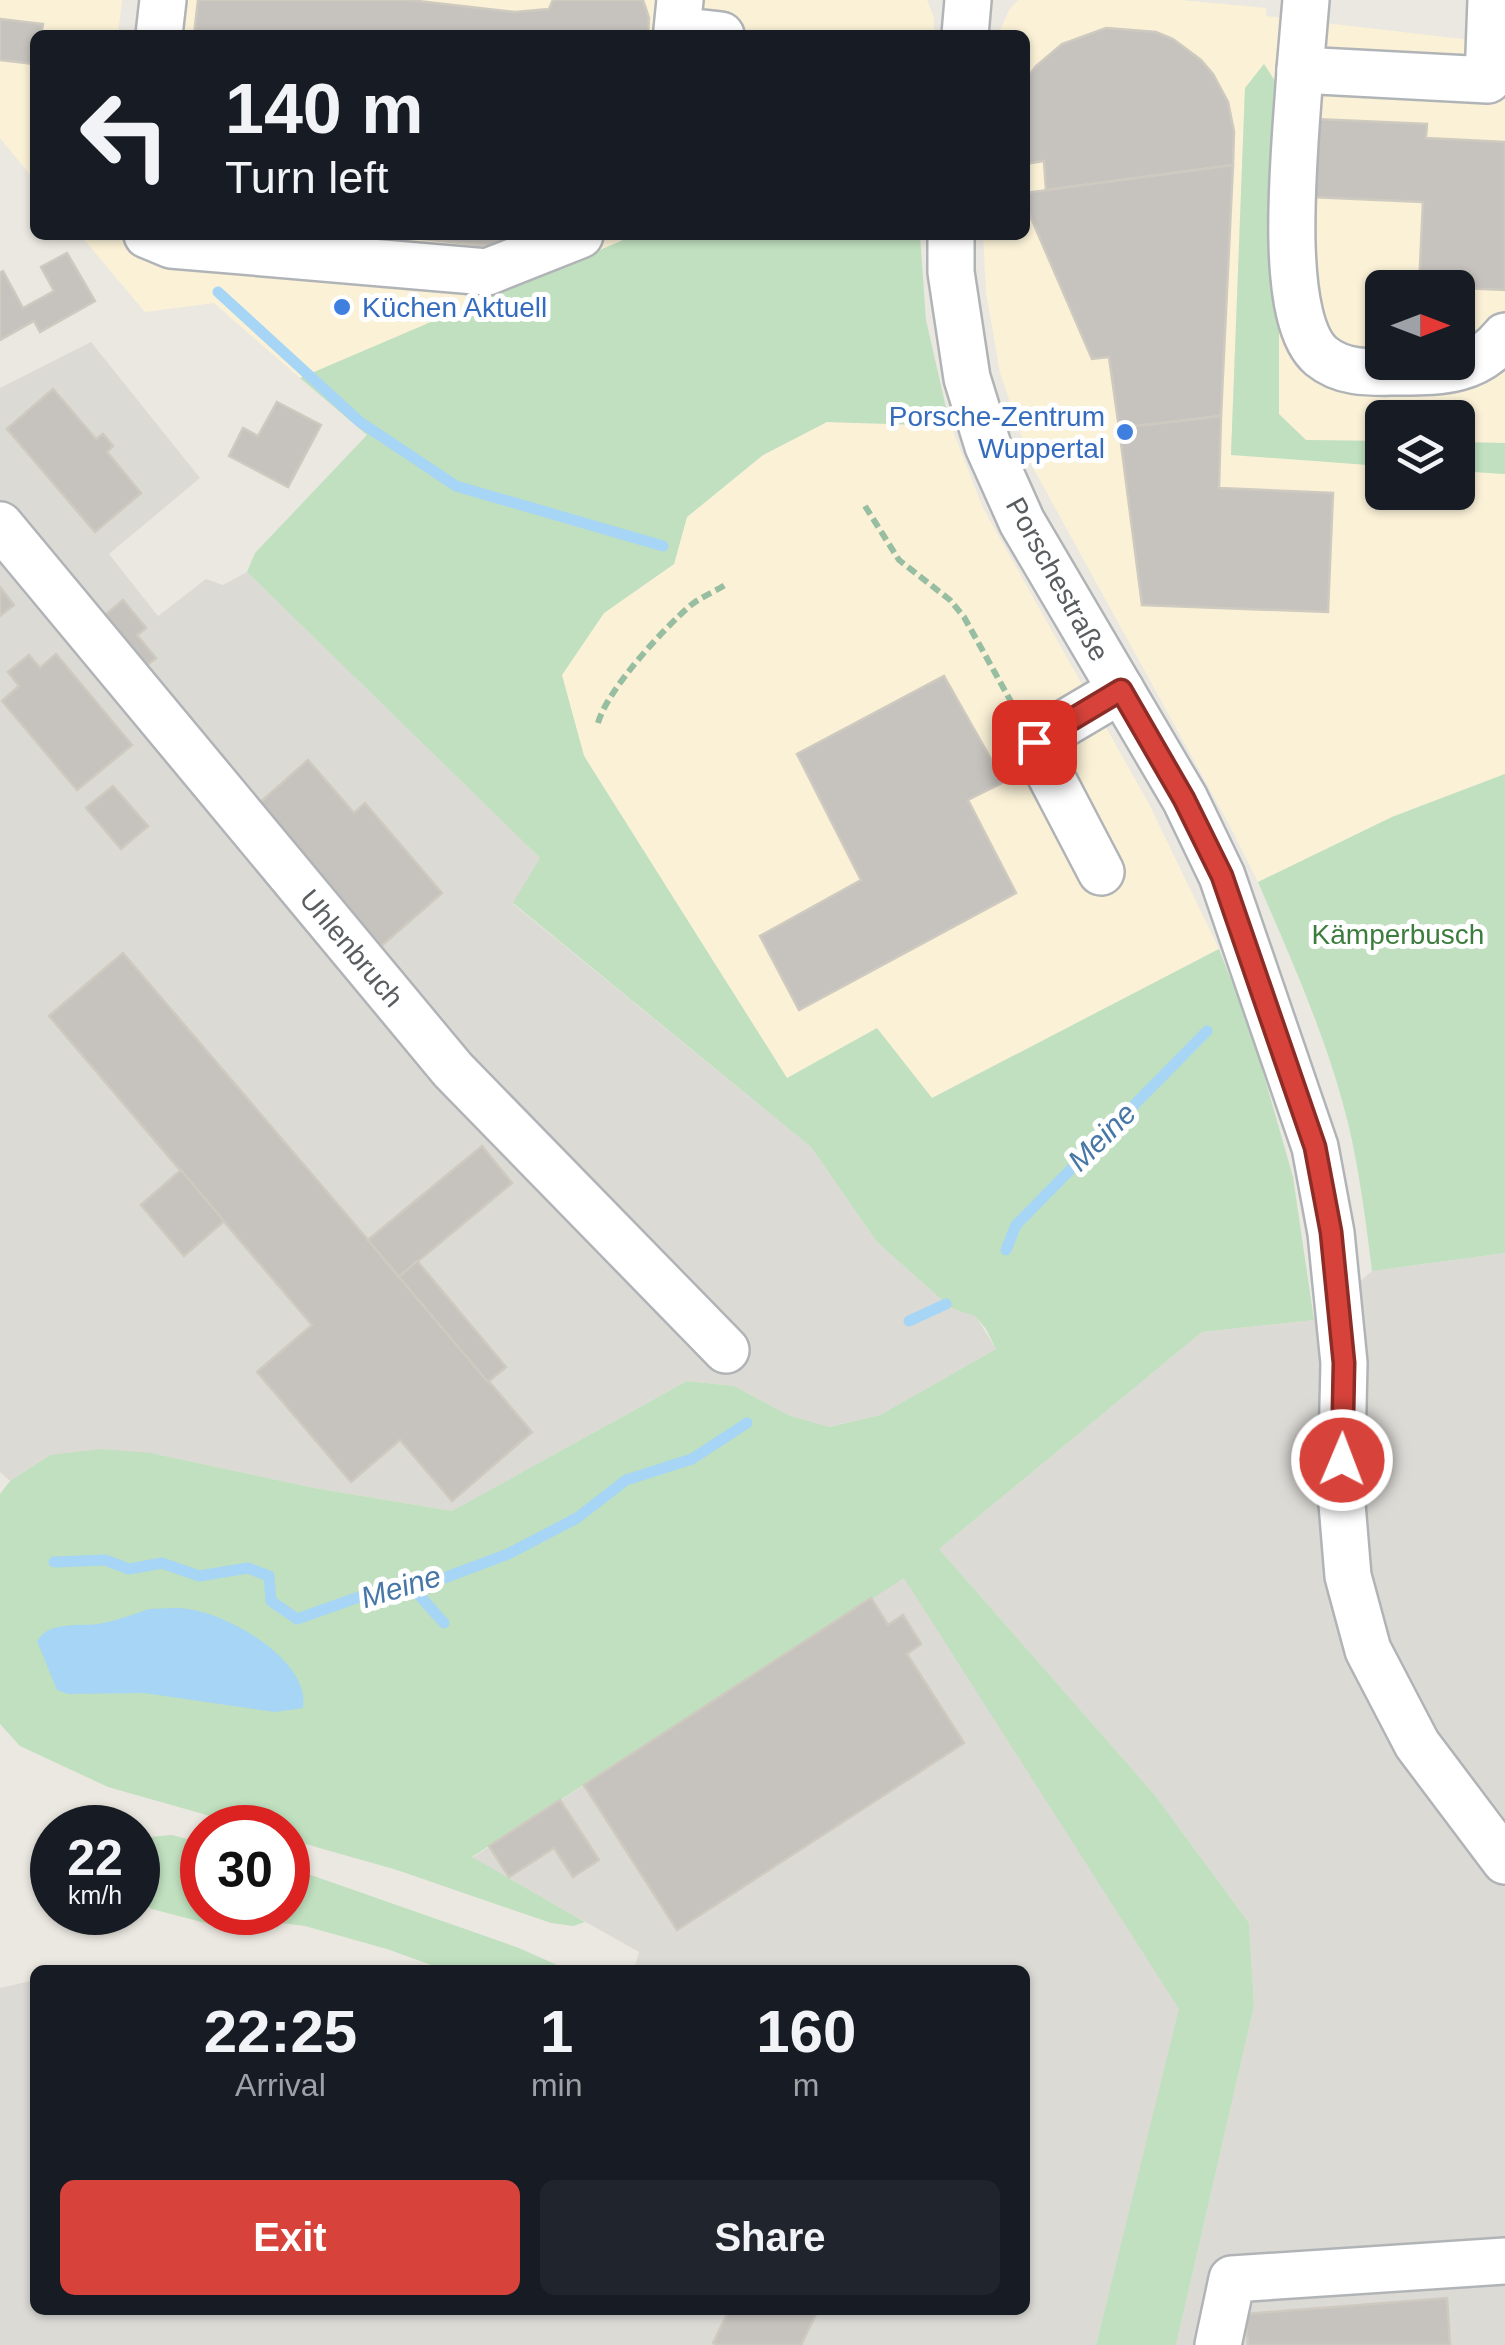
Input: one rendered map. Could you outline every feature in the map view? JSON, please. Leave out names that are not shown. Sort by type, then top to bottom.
[{"type":"street","points":[[159,30],[163,0]]},
{"type":"street","points":[[677,30],[680,0]]},
{"type":"street","points":[[965,30],[968,0]]},
{"type":"street","points":[[1306,0],[1291,252],[1302,327],[1320,356],[1353,372],[1442,372],[1489,356],[1505,336]]},
{"type":"street","points":[[1300,70],[1497,86],[1491,0]]},
{"type":"street","points":[[160,240],[171,245],[488,272],[568,240]]},
{"type":"street","name":"Porschestraße","points":[[951,240],[950,272],[967,378],[988,446],[1022,522],[1184,799],[1222,876],[1315,1147],[1331,1232],[1344,1363],[1341,1492],[1348,1576],[1368,1650],[1418,1744],[1505,1862]]},
{"type":"street","name":"Uhlenbruch","points":[[0,525],[453,1070],[726,1350]]},
{"type":"street","points":[[1101,872],[1034,742],[1121,690]]},
{"type":"street","points":[[1218,2345],[1232,2279],[1505,2261]]},
{"type":"path","points":[[865,506],[899,560],[950,600],[964,617],[1034,742]]},
{"type":"path","points":[[598,722],[603,704],[654,643],[692,604],[725,586]]},
{"type":"shaded area","points":[[0,0],[122,0],[119,30],[30,30],[30,175],[0,138]]},
{"type":"shaded area","points":[[139,0],[927,0],[934,18],[934,30],[135,30]]},
{"type":"shaded area","name":"Porsche-Zentrum Wuppertal","points":[[1018,0],[1181,0],[1266,8],[1266,16],[1505,44],[1505,443],[1475,442],[1475,400],[1365,400],[1365,441],[1305,440],[1279,414],[1279,88],[1264,64],[1245,88],[1231,454],[1365,465],[1365,510],[1475,510],[1475,472],[1505,474],[1505,774],[1392,817],[1258,882],[1031,464],[1000,373],[986,292],[983,240],[1030,240],[1030,30],[1000,30]]},
{"type":"shaded area","name":"Küchen Aktuell","points":[[84,240],[623,240],[300,378],[214,303],[145,312]]},
{"type":"shaded area","points":[[91,342],[200,478],[109,554],[158,616],[206,579],[223,585],[247,572],[541,859],[513,904],[811,1147],[877,1242],[951,1308],[975,1315],[996,1349],[880,1415],[828,1427],[788,1415],[734,1386],[687,1381],[452,1511],[314,1488],[151,1453],[50,1455],[10,1481],[0,1472],[0,388]]},
{"type":"shaded area","points":[[949,421],[983,508],[1149,804],[1219,949],[932,1098],[787,1079],[584,756],[561,675],[604,613],[674,564],[687,517],[763,455],[827,422],[921,425]]},
{"type":"shaded area","points":[[1505,1253],[1505,2345],[1176,2345],[1254,2006],[1249,1923],[1154,1794],[939,1549],[1202,1332],[1314,1320],[1372,1271]]},
{"type":"shaded area","points":[[904,1577],[1180,2009],[1096,2345],[0,2345],[0,1988],[30,1981],[30,2315],[1030,2315],[1030,1965],[635,1965],[639,1952],[472,1858]]},
{"type":"green space","points":[[1264,64],[1279,87],[1279,414],[1306,440],[1365,441],[1365,465],[1231,455],[1245,88]]},
{"type":"green space","points":[[623,240],[920,240],[926,320],[949,421],[921,425],[827,422],[763,455],[687,517],[674,564],[604,613],[562,675],[584,756],[787,1078],[877,1028],[932,1098],[1219,949],[1253,1037],[1293,1177],[1314,1320],[1202,1332],[939,1549],[1154,1794],[1249,1923],[1254,2006],[1176,2345],[1096,2345],[1179,2009],[904,1578],[472,1857],[585,1922],[573,1926],[551,1923],[397,1870],[310,1845],[310,1805],[180,1807],[108,1787],[20,1746],[0,1724],[0,1494],[10,1481],[50,1455],[101,1449],[151,1453],[314,1488],[452,1511],[687,1381],[734,1386],[788,1415],[829,1427],[880,1415],[996,1349],[975,1316],[951,1308],[877,1242],[811,1147],[513,903],[540,858],[247,572],[255,553],[367,435],[300,378]]},
{"type":"green space","points":[[1475,442],[1505,443],[1505,474],[1475,472]]},
{"type":"green space","name":"Kämperbusch","points":[[1505,774],[1505,1253],[1372,1271],[1356,1163],[1341,1096],[1309,1003],[1258,882],[1392,817]]},
{"type":"green space","points":[[160,1836],[180,1837],[180,1916],[160,1911]]},
{"type":"green space","points":[[310,1875],[557,1965],[431,1965],[310,1927]]},
{"type":"water","points":[[183,1608],[245,1630],[281,1657],[294,1673],[302,1690],[303,1708],[275,1712],[144,1693],[68,1694],[57,1690],[37,1641],[43,1634],[58,1627],[103,1623],[149,1609]]},
{"type":"building","points":[[198,0],[409,0],[515,12],[549,9],[553,0],[643,0],[649,18],[648,30],[195,30]]},
{"type":"building","points":[[0,19],[43,24],[42,30],[30,30],[30,63],[0,60]]},
{"type":"building","points":[[1106,28],[1156,32],[1173,39],[1201,60],[1228,102],[1234,131],[1233,165],[1046,190],[1044,161],[1030,163],[1030,74],[1062,44]]},
{"type":"building","points":[[1315,119],[1427,124],[1426,138],[1505,142],[1505,290],[1475,289],[1475,270],[1420,270],[1423,202],[1312,197]]},
{"type":"building","points":[[1233,165],[1221,416],[1119,428],[1109,357],[1092,359],[1030,216],[1030,192]]},
{"type":"building","points":[[432,240],[503,240],[488,246]]},
{"type":"building","points":[[67,253],[95,301],[40,332],[34,321],[0,340],[0,273],[3,271],[23,308],[54,291],[41,267]]},
{"type":"building","points":[[53,389],[96,439],[103,434],[113,446],[107,452],[141,493],[95,532],[7,429]]},
{"type":"building","points":[[277,402],[321,425],[288,487],[229,456],[243,428],[258,436]]},
{"type":"building","points":[[1221,416],[1219,488],[1333,493],[1328,612],[1142,605],[1119,428]]},
{"type":"building","points":[[0,587],[14,605],[0,616]]},
{"type":"building","points":[[123,600],[146,628],[137,635],[156,658],[145,667],[104,616]]},
{"type":"building","points":[[56,654],[132,745],[77,790],[2,701],[19,686],[8,672],[29,655],[40,668]]},
{"type":"building","points":[[944,676],[1004,782],[968,800],[1016,893],[799,1010],[760,936],[861,880],[797,754]]},
{"type":"building","points":[[308,760],[354,813],[365,803],[442,893],[380,947],[257,805]]},
{"type":"building","points":[[113,786],[148,826],[121,849],[86,808]]},
{"type":"building","points":[[123,953],[532,1432],[452,1501],[400,1440],[351,1482],[257,1372],[312,1325],[49,1016]]},
{"type":"building","points":[[482,1146],[512,1183],[399,1277],[368,1240]]},
{"type":"building","points":[[181,1170],[224,1221],[184,1256],[141,1205]]},
{"type":"building","points":[[417,1261],[506,1367],[488,1382],[399,1277]]},
{"type":"building","points":[[871,1598],[888,1625],[903,1615],[921,1644],[907,1654],[964,1743],[677,1930],[584,1785]]},
{"type":"building","points":[[560,1800],[599,1860],[573,1877],[554,1848],[509,1877],[489,1846]]},
{"type":"building","points":[[1447,2298],[1450,2345],[1248,2345],[1245,2314]]},
{"type":"building","points":[[727,2315],[816,2315],[801,2345],[713,2343]]},
{"type":"waterway","points":[[218,292],[360,422],[456,486],[663,546]]},
{"type":"waterway","name":"Meine","points":[[1006,1250],[1016,1225],[1207,1031]]},
{"type":"waterway","name":"Meine","points":[[909,1321],[946,1304]]},
{"type":"waterway","name":"Meine","points":[[54,1562],[105,1560],[129,1569],[162,1563],[199,1576],[248,1568],[269,1576],[271,1601],[297,1619],[390,1586],[436,1581],[508,1554],[577,1518],[626,1480],[692,1459],[747,1423]]},
{"type":"waterway","points":[[411,1586],[444,1623]]},
{"type":"place","name":"Küchen Aktuell","points":[[342,307]]},
{"type":"place","name":"Porsche-Zentrum Wuppertal","points":[[1125,432]]},
{"type":"route","points":[[1034,742],[1121,690],[1184,799],[1222,876],[1315,1147],[1331,1232],[1344,1363],[1342,1460]]}]
